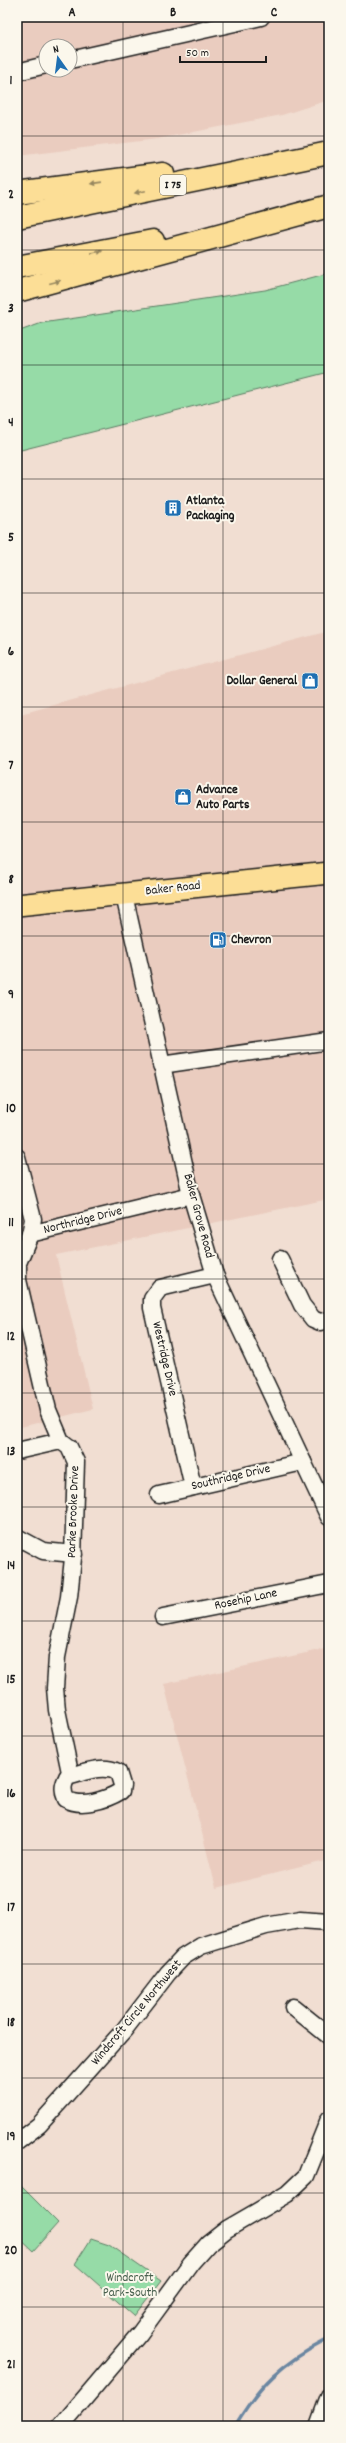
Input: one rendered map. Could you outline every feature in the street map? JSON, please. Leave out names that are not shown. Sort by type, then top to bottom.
[{"type":"highway","points":[[17,193],[329,153]]},
{"type":"highway","name":"I 75","points":[[17,217],[329,153]]},
{"type":"highway","points":[[17,267],[176,237],[329,205]]},
{"type":"highway","points":[[17,291],[329,205]]},
{"type":"main road","name":"Baker Road","points":[[17,905],[329,873]]},
{"type":"street","points":[[78,58],[261,17]]},
{"type":"street","points":[[17,72],[38,67]]},
{"type":"street","name":"Baker Grove Road","points":[[124,895],[191,1195],[215,1275],[329,1517]]},
{"type":"street","points":[[161,1065],[329,1041]]},
{"type":"street","name":"Northridge Drive","points":[[17,1157],[33,1219],[30,1234],[191,1195]]},
{"type":"street","name":"Parke Brooke Drive","points":[[30,1234],[18,1263],[18,1280],[48,1410],[61,1441],[69,1447],[76,1462],[74,1554],[70,1597],[57,1657],[55,1688],[56,1710],[70,1772],[67,1777]]},
{"type":"street","points":[[280,1259],[307,1314],[320,1322],[329,1320]]},
{"type":"street","name":"Westridge Drive","points":[[193,1487],[152,1308],[152,1299],[160,1288],[215,1275]]},
{"type":"street","points":[[17,1452],[61,1441]]},
{"type":"street","name":"Southridge Drive","points":[[159,1495],[303,1462]]},
{"type":"street","points":[[17,1537],[43,1551],[74,1554]]},
{"type":"street","name":"Rosehip Lane","points":[[163,1617],[329,1584]]},
{"type":"street","name":"Windcroft Circle Northwest","points":[[17,2142],[37,2128],[124,2030],[168,1973],[184,1957],[201,1946],[266,1926],[300,1920],[329,1922]]},
{"type":"street","points":[[293,2007],[329,2036]]},
{"type":"street","points":[[61,2426],[140,2332],[203,2248],[227,2229],[287,2194],[306,2176],[329,2119]]},
{"type":"street","points":[[318,2426],[329,2396]]},
{"type":"shaded area","points":[[17,17],[329,17],[329,100],[282,115],[157,139],[17,156]]},
{"type":"shaded area","points":[[329,631],[329,1199],[56,1255],[93,1409],[17,1428],[17,715]]},
{"type":"shaded area","points":[[329,1648],[329,1860],[216,1888],[164,1684]]},
{"type":"green space","points":[[329,273],[329,372],[17,451],[17,332],[42,323],[265,290]]},
{"type":"green space","points":[[17,2182],[58,2223],[33,2251],[17,2236]]},
{"type":"green space","name":"Windcroft Park-South","points":[[91,2239],[109,2245],[161,2281],[134,2316],[75,2264]]},
{"type":"waterway","points":[[235,2426],[253,2399],[273,2376],[296,2358],[325,2341]]},
{"type":"place","name":"Atlanta Packaging","points":[[173,508]]},
{"type":"place","name":"Dollar General","points":[[310,681]]},
{"type":"place","name":"Advance Auto Parts","points":[[183,797]]},
{"type":"place","name":"Chevron","points":[[218,940]]}]
